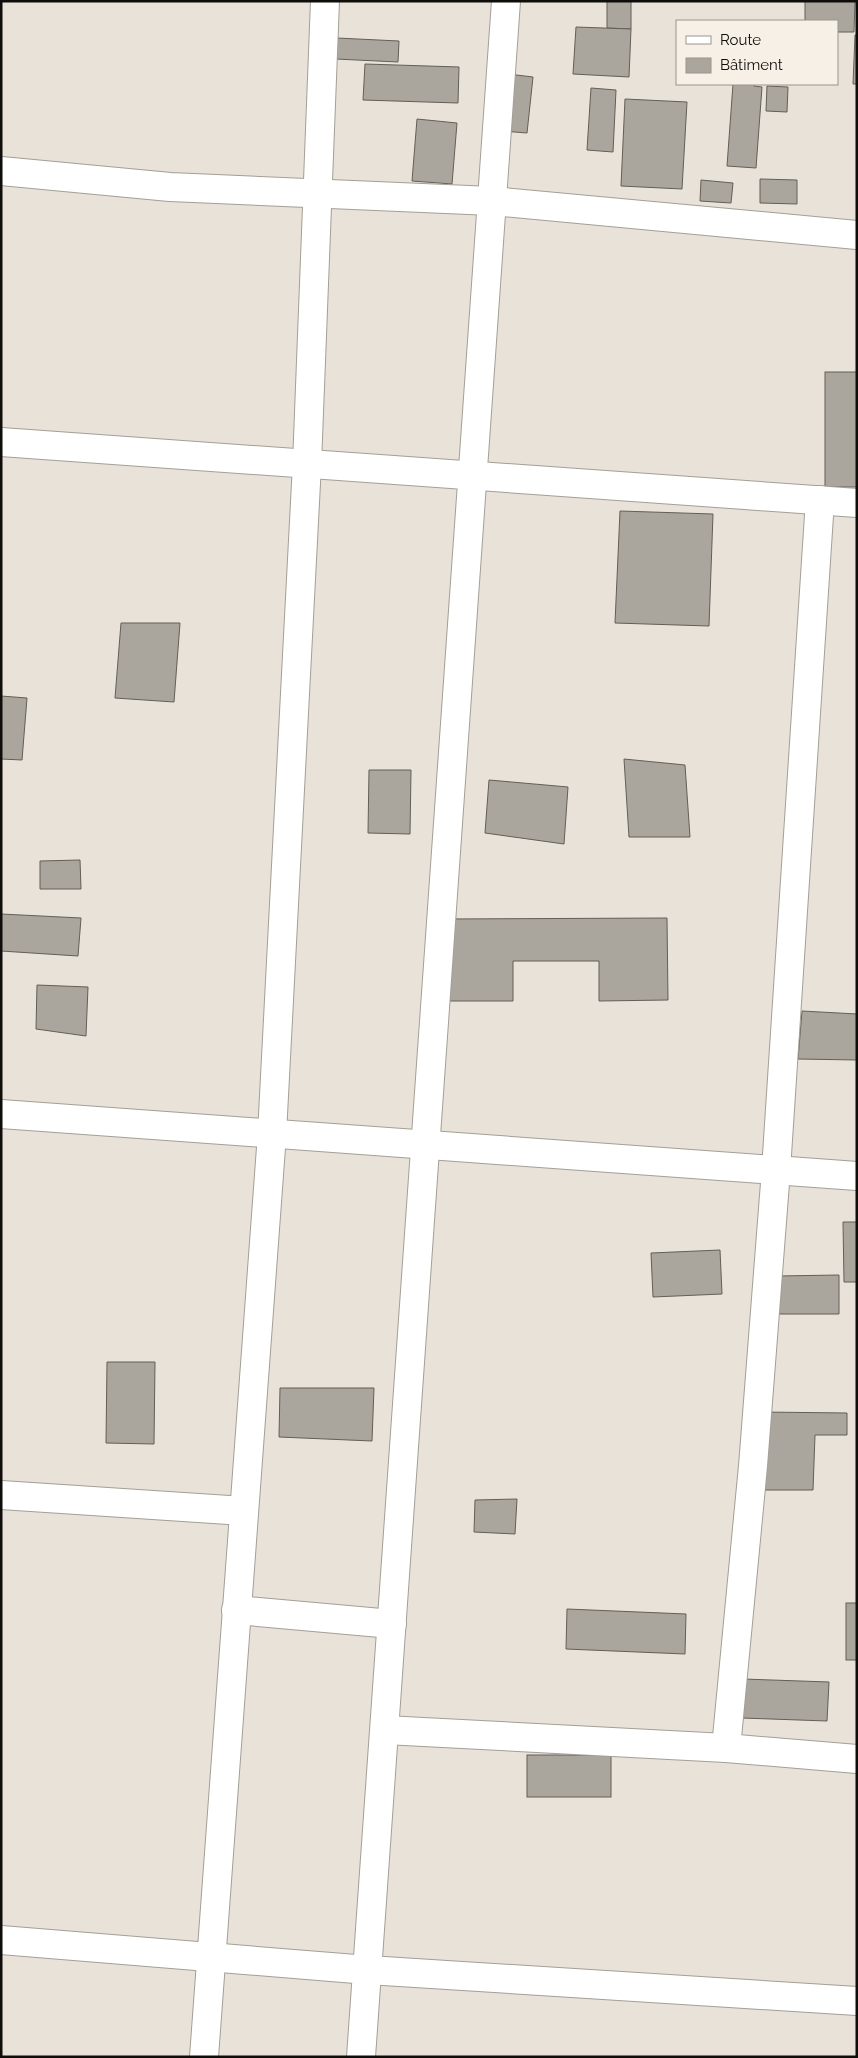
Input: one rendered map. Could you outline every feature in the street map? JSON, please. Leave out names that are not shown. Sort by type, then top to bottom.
[{"type":"street","points":[[204,2057],[272,1134],[307,464],[325,1]]},
{"type":"street","points":[[362,2057],[506,1]]},
{"type":"street","points":[[1,172],[170,187],[492,201],[857,235]]},
{"type":"street","points":[[1,442],[857,503]]},
{"type":"street","points":[[726,1748],[753,1466],[776,1170],[820,500]]},
{"type":"street","points":[[1,1114],[857,1176]]},
{"type":"street","points":[[1,1495],[244,1510]]},
{"type":"street","points":[[236,1610],[392,1624]]},
{"type":"street","points":[[385,1730],[726,1748],[857,1760]]},
{"type":"street","points":[[1,1940],[368,1970],[857,2001]]},
{"type":"building","points":[[607,1],[631,1],[631,29],[607,28]]},
{"type":"building","points":[[805,1],[855,1],[854,32],[838,32],[838,20],[805,20]]},
{"type":"building","points":[[576,27],[631,29],[629,77],[573,74]]},
{"type":"building","points":[[855,35],[857,35],[857,84],[853,84]]},
{"type":"building","points":[[337,38],[399,41],[398,62],[336,59]]},
{"type":"building","points":[[365,64],[459,67],[458,103],[363,100]]},
{"type":"building","points":[[508,74],[533,77],[527,133],[502,131]]},
{"type":"building","points":[[733,85],[762,87],[756,168],[727,166]]},
{"type":"building","points":[[767,86],[788,87],[787,112],[766,111]]},
{"type":"building","points":[[591,88],[616,90],[613,152],[587,150]]},
{"type":"building","points":[[625,99],[687,102],[682,189],[621,186]]},
{"type":"building","points":[[417,119],[457,123],[452,184],[412,181]]},
{"type":"building","points":[[760,179],[797,180],[797,204],[760,203]]},
{"type":"building","points":[[701,180],[733,183],[731,203],[700,201]]},
{"type":"building","points":[[825,372],[857,372],[857,487],[825,487]]},
{"type":"building","points":[[620,511],[713,514],[709,626],[615,623]]},
{"type":"building","points":[[121,623],[180,623],[174,702],[115,698]]},
{"type":"building","points":[[1,696],[27,698],[22,760],[1,759]]},
{"type":"building","points":[[624,759],[685,765],[690,837],[629,837]]},
{"type":"building","points":[[369,770],[411,770],[410,834],[368,833]]},
{"type":"building","points":[[489,780],[568,787],[564,844],[485,833]]},
{"type":"building","points":[[80,860],[81,889],[40,889],[40,861]]},
{"type":"building","points":[[1,914],[81,918],[78,956],[1,951]]},
{"type":"building","points":[[667,918],[668,1000],[599,1001],[599,961],[513,961],[513,1001],[446,1001],[445,919]]},
{"type":"building","points":[[37,985],[88,987],[86,1036],[36,1029]]},
{"type":"building","points":[[802,1011],[857,1014],[857,1060],[798,1059]]},
{"type":"building","points":[[843,1222],[857,1222],[857,1282],[844,1282]]},
{"type":"building","points":[[720,1250],[722,1294],[653,1297],[651,1253]]},
{"type":"building","points":[[839,1275],[839,1314],[778,1314],[778,1276]]},
{"type":"building","points":[[107,1362],[155,1362],[154,1444],[106,1443]]},
{"type":"building","points":[[280,1388],[374,1388],[372,1441],[279,1437]]},
{"type":"building","points":[[761,1412],[847,1413],[847,1435],[815,1435],[813,1490],[760,1490]]},
{"type":"building","points":[[517,1499],[515,1534],[474,1532],[475,1500]]},
{"type":"building","points":[[846,1603],[857,1603],[857,1660],[846,1660]]},
{"type":"building","points":[[567,1609],[686,1614],[685,1654],[566,1649]]},
{"type":"building","points":[[743,1679],[829,1682],[827,1721],[742,1718]]},
{"type":"building","points":[[527,1755],[611,1755],[611,1797],[527,1797]]}]
